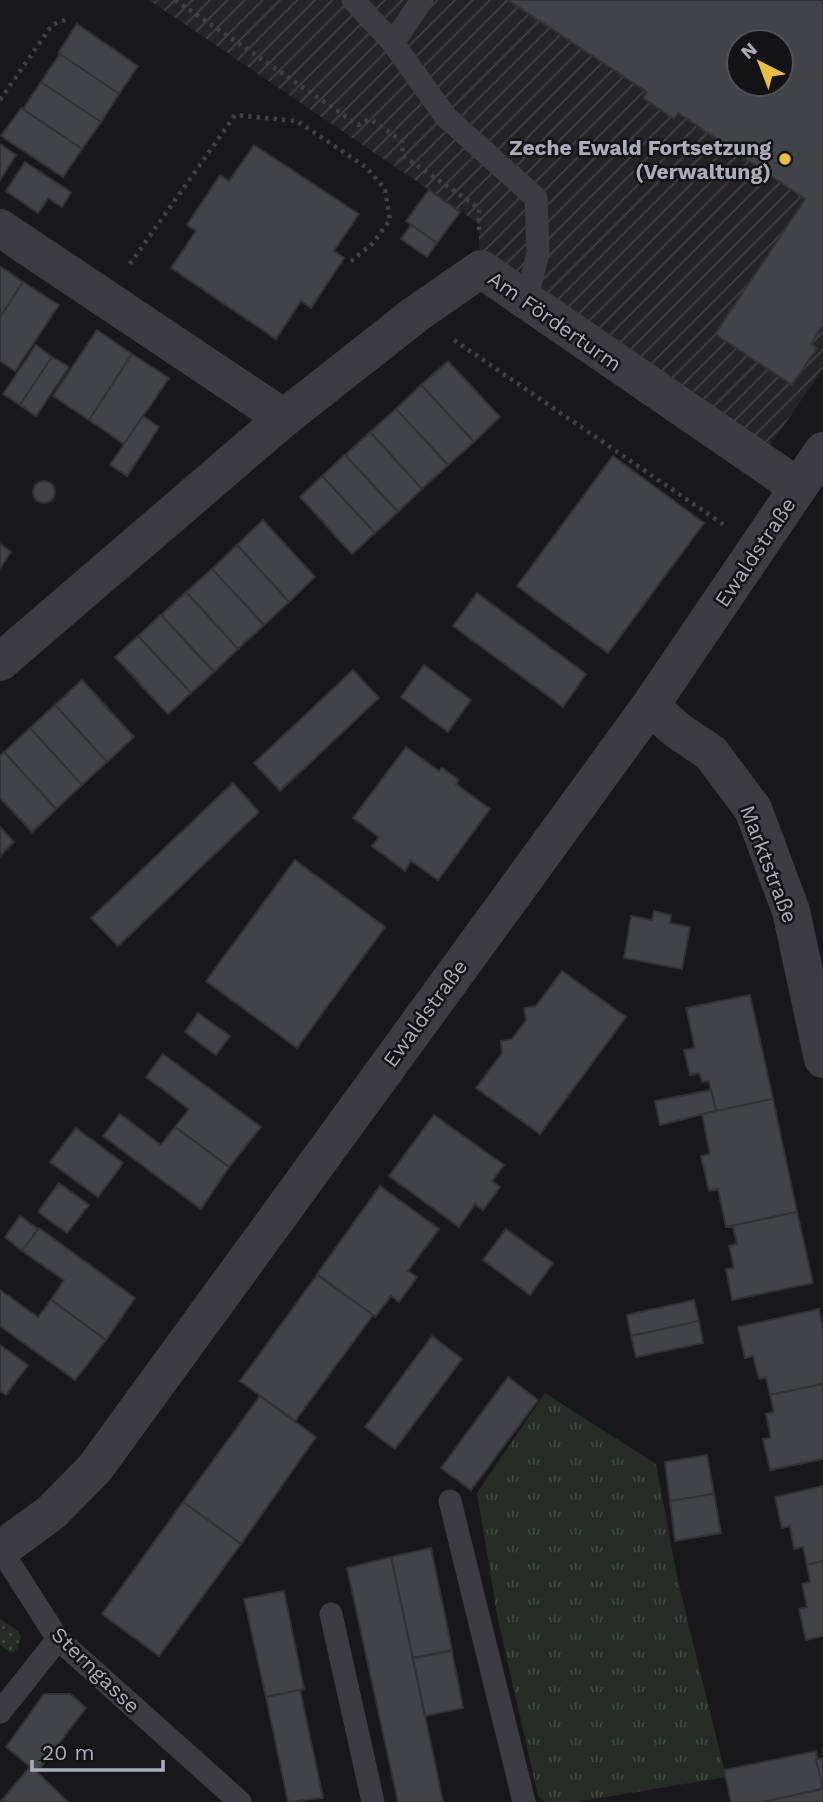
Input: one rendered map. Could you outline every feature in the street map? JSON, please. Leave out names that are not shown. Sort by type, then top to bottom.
[{"type":"street","points":[[0,228],[284,418]]},
{"type":"street","name":"Am Förderturm","points":[[0,662],[284,418],[416,314],[481,269],[799,487]]},
{"type":"street","name":"Ewaldstraße","points":[[1,1550],[52,1512],[95,1468],[650,706],[823,451]]},
{"type":"street","name":"Marktstraße","points":[[650,706],[677,730],[711,753],[752,809],[791,911],[823,1059]]},
{"type":"lane","points":[[353,0],[393,43],[446,117],[536,198],[538,253],[526,301]]},
{"type":"lane","points":[[393,43],[422,0]]},
{"type":"lane","points":[[450,1501],[524,1802]]},
{"type":"lane","name":"Sterngasse","points":[[1,1550],[58,1639],[240,1802]]},
{"type":"lane","points":[[331,1614],[373,1802]]},
{"type":"lane","points":[[0,1712],[58,1639]]},
{"type":"path","points":[[175,0],[358,125],[369,119],[402,141],[403,156],[479,208],[481,269]]},
{"type":"path","points":[[0,100],[52,25],[69,18]]},
{"type":"path","points":[[105,299],[235,115],[298,121],[366,167],[385,189],[390,220],[373,243],[349,263]]},
{"type":"path","points":[[416,314],[758,548]]},
{"type":"shaded area","points":[[149,0],[823,0],[823,369],[759,461],[481,269],[478,223]]},
{"type":"green space","points":[[545,1393],[656,1464],[678,1581],[726,1777],[576,1802],[545,1802],[538,1796],[498,1620],[477,1493]]},
{"type":"green space","points":[[0,1619],[18,1631],[21,1637],[17,1649],[11,1653],[0,1645]]},
{"type":"building","name":"Zeche Ewald Fortsetzung (Verwaltung)","points":[[508,0],[823,0],[823,325],[811,344],[817,348],[792,385],[715,334],[805,199],[678,113],[674,119],[643,98],[647,92]]},
{"type":"building","points":[[77,24],[138,66],[119,94],[58,53]]},
{"type":"building","points":[[60,54],[119,94],[101,122],[41,82]]},
{"type":"building","points":[[41,82],[101,122],[82,149],[23,109]]},
{"type":"building","points":[[21,108],[82,149],[63,177],[1,136]]},
{"type":"building","points":[[0,144],[16,155],[0,180]]},
{"type":"building","points":[[254,145],[359,214],[334,251],[344,258],[311,308],[301,301],[276,339],[171,268],[196,231],[187,225],[220,175],[229,181]]},
{"type":"building","points":[[25,162],[71,192],[62,207],[48,198],[38,213],[6,191]]},
{"type":"building","points":[[429,190],[460,212],[437,243],[406,221]]},
{"type":"building","points":[[411,225],[437,243],[427,257],[401,239]]},
{"type":"building","points":[[0,266],[23,282],[0,317]]},
{"type":"building","points":[[23,282],[59,305],[15,371],[0,361],[0,317]]},
{"type":"building","points":[[97,330],[132,354],[89,420],[53,396]]},
{"type":"building","points":[[36,345],[52,357],[20,405],[3,394]]},
{"type":"building","points":[[132,354],[169,378],[124,444],[89,420]]},
{"type":"building","points":[[52,357],[69,367],[36,416],[20,405]]},
{"type":"building","points":[[448,361],[500,417],[474,442],[421,385]]},
{"type":"building","points":[[421,385],[474,442],[448,465],[396,409]]},
{"type":"building","points":[[396,409],[448,465],[422,489],[370,432]]},
{"type":"building","points":[[143,416],[159,427],[127,476],[110,465]]},
{"type":"building","points":[[370,432],[422,489],[398,512],[345,455]]},
{"type":"building","points":[[345,455],[398,512],[375,533],[322,476]]},
{"type":"building","points":[[613,456],[704,523],[608,653],[517,586]]},
{"type":"building","points":[[322,476],[375,533],[352,554],[300,497]]},
{"type":"building","points":[[44,481],[52,484],[55,492],[52,500],[44,503],[36,500],[33,492],[36,484]]},
{"type":"building","points":[[263,520],[315,577],[289,602],[237,545]]},
{"type":"building","points":[[0,544],[11,552],[0,568]]},
{"type":"building","points":[[237,545],[289,602],[264,625],[212,569]]},
{"type":"building","points":[[212,569],[264,625],[238,649],[186,592]]},
{"type":"building","points":[[186,592],[238,649],[214,672],[161,615]]},
{"type":"building","points":[[477,593],[586,674],[563,707],[453,626]]},
{"type":"building","points":[[161,615],[214,672],[191,693],[138,636]]},
{"type":"building","points":[[138,636],[191,693],[168,714],[115,657]]},
{"type":"building","points":[[424,665],[471,700],[448,732],[401,697]]},
{"type":"building","points":[[353,670],[379,698],[280,791],[254,763]]},
{"type":"building","points":[[82,680],[134,737],[107,762],[55,705]]},
{"type":"building","points":[[55,705],[107,762],[82,785],[30,728]]},
{"type":"building","points":[[30,728],[82,785],[56,809],[4,752]]},
{"type":"building","points":[[406,747],[439,771],[442,768],[459,780],[456,784],[490,809],[438,880],[411,861],[405,871],[372,846],[379,837],[353,818]]},
{"type":"building","points":[[4,752],[56,809],[32,832],[0,798],[0,756]]},
{"type":"building","points":[[233,783],[259,812],[118,946],[91,918]]},
{"type":"building","points":[[0,827],[14,842],[0,856]]},
{"type":"building","points":[[295,860],[385,927],[297,1048],[206,981]]},
{"type":"building","points":[[654,911],[671,915],[670,923],[690,927],[682,969],[624,958],[631,916],[652,920]]},
{"type":"building","points":[[562,971],[626,1017],[540,1134],[476,1088],[502,1053],[501,1041],[512,1039],[526,1020],[524,1008],[536,1006]]},
{"type":"building","points":[[750,995],[773,1099],[716,1111],[709,1081],[702,1082],[699,1073],[690,1075],[684,1050],[695,1048],[686,1008]]},
{"type":"building","points":[[198,1013],[230,1036],[216,1055],[185,1032]]},
{"type":"building","points":[[163,1054],[261,1127],[229,1167],[175,1127],[189,1109],[146,1077]]},
{"type":"building","points":[[711,1090],[716,1111],[660,1125],[655,1101]]},
{"type":"building","points":[[773,1099],[797,1212],[726,1227],[718,1189],[709,1191],[701,1156],[710,1154],[702,1114]]},
{"type":"building","points":[[120,1114],[161,1145],[175,1127],[229,1167],[201,1209],[103,1136]]},
{"type":"building","points":[[434,1115],[504,1165],[492,1181],[500,1187],[483,1210],[475,1204],[459,1227],[389,1176]]},
{"type":"building","points":[[76,1128],[123,1163],[98,1197],[50,1162]]},
{"type":"building","points":[[59,1183],[89,1205],[67,1233],[38,1212]]},
{"type":"building","points":[[380,1186],[439,1229],[408,1271],[417,1277],[399,1302],[391,1296],[375,1317],[317,1274]]},
{"type":"building","points":[[797,1212],[813,1283],[732,1300],[726,1269],[734,1268],[729,1246],[737,1244],[733,1227],[726,1227]]},
{"type":"building","points":[[20,1216],[38,1229],[22,1251],[5,1237]]},
{"type":"building","points":[[39,1228],[135,1298],[106,1340],[51,1300],[64,1280],[22,1251]]},
{"type":"building","points":[[506,1229],[553,1263],[530,1295],[483,1260]]},
{"type":"building","points":[[317,1275],[373,1315],[295,1421],[240,1381]]},
{"type":"building","points":[[0,1290],[38,1317],[51,1300],[106,1340],[75,1380],[0,1326]]},
{"type":"building","points":[[694,1300],[699,1321],[631,1336],[627,1315]]},
{"type":"building","points":[[819,1309],[823,1329],[823,1384],[770,1395],[766,1377],[759,1379],[753,1356],[745,1358],[738,1327]]},
{"type":"building","points":[[699,1321],[703,1343],[636,1357],[631,1336]]},
{"type":"building","points":[[432,1336],[462,1359],[395,1449],[365,1427]]},
{"type":"building","points":[[0,1345],[28,1365],[6,1395],[0,1391]]},
{"type":"building","points":[[508,1377],[538,1400],[471,1490],[441,1468]]},
{"type":"building","points":[[823,1384],[823,1459],[770,1470],[763,1439],[771,1438],[766,1414],[774,1412],[770,1395]]},
{"type":"building","points":[[260,1396],[316,1437],[241,1544],[183,1502]]},
{"type":"building","points":[[707,1455],[714,1494],[670,1501],[665,1462]]},
{"type":"building","points":[[823,1486],[823,1561],[807,1565],[803,1547],[794,1549],[790,1526],[782,1528],[775,1497]]},
{"type":"building","points":[[714,1494],[721,1533],[675,1541],[670,1501]]},
{"type":"building","points":[[183,1502],[241,1544],[159,1656],[102,1614]]},
{"type":"building","points":[[431,1548],[452,1650],[413,1658],[391,1557]]},
{"type":"building","points":[[391,1557],[443,1802],[398,1802],[347,1568]]},
{"type":"building","points":[[823,1561],[823,1636],[806,1640],[799,1609],[807,1607],[802,1584],[810,1582],[807,1565]]},
{"type":"building","points":[[284,1591],[304,1689],[266,1697],[244,1599]]},
{"type":"building","points":[[452,1651],[463,1708],[425,1716],[413,1658]]},
{"type":"building","points":[[300,1690],[323,1798],[288,1802],[266,1697]]},
{"type":"building","points":[[44,1694],[70,1694],[86,1708],[37,1772],[6,1747]]},
{"type":"building","points":[[816,1751],[823,1789],[762,1802],[731,1802],[724,1770]]},
{"type":"building","points":[[823,1758],[823,1789],[816,1759]]},
{"type":"building","points":[[30,1767],[37,1772],[68,1802],[0,1802]]},
{"type":"building","points":[[823,1789],[823,1802],[762,1802]]},
{"type":"place","name":"Zeche Ewald Fortsetzung (Verwaltung)","points":[[785,159]]}]
